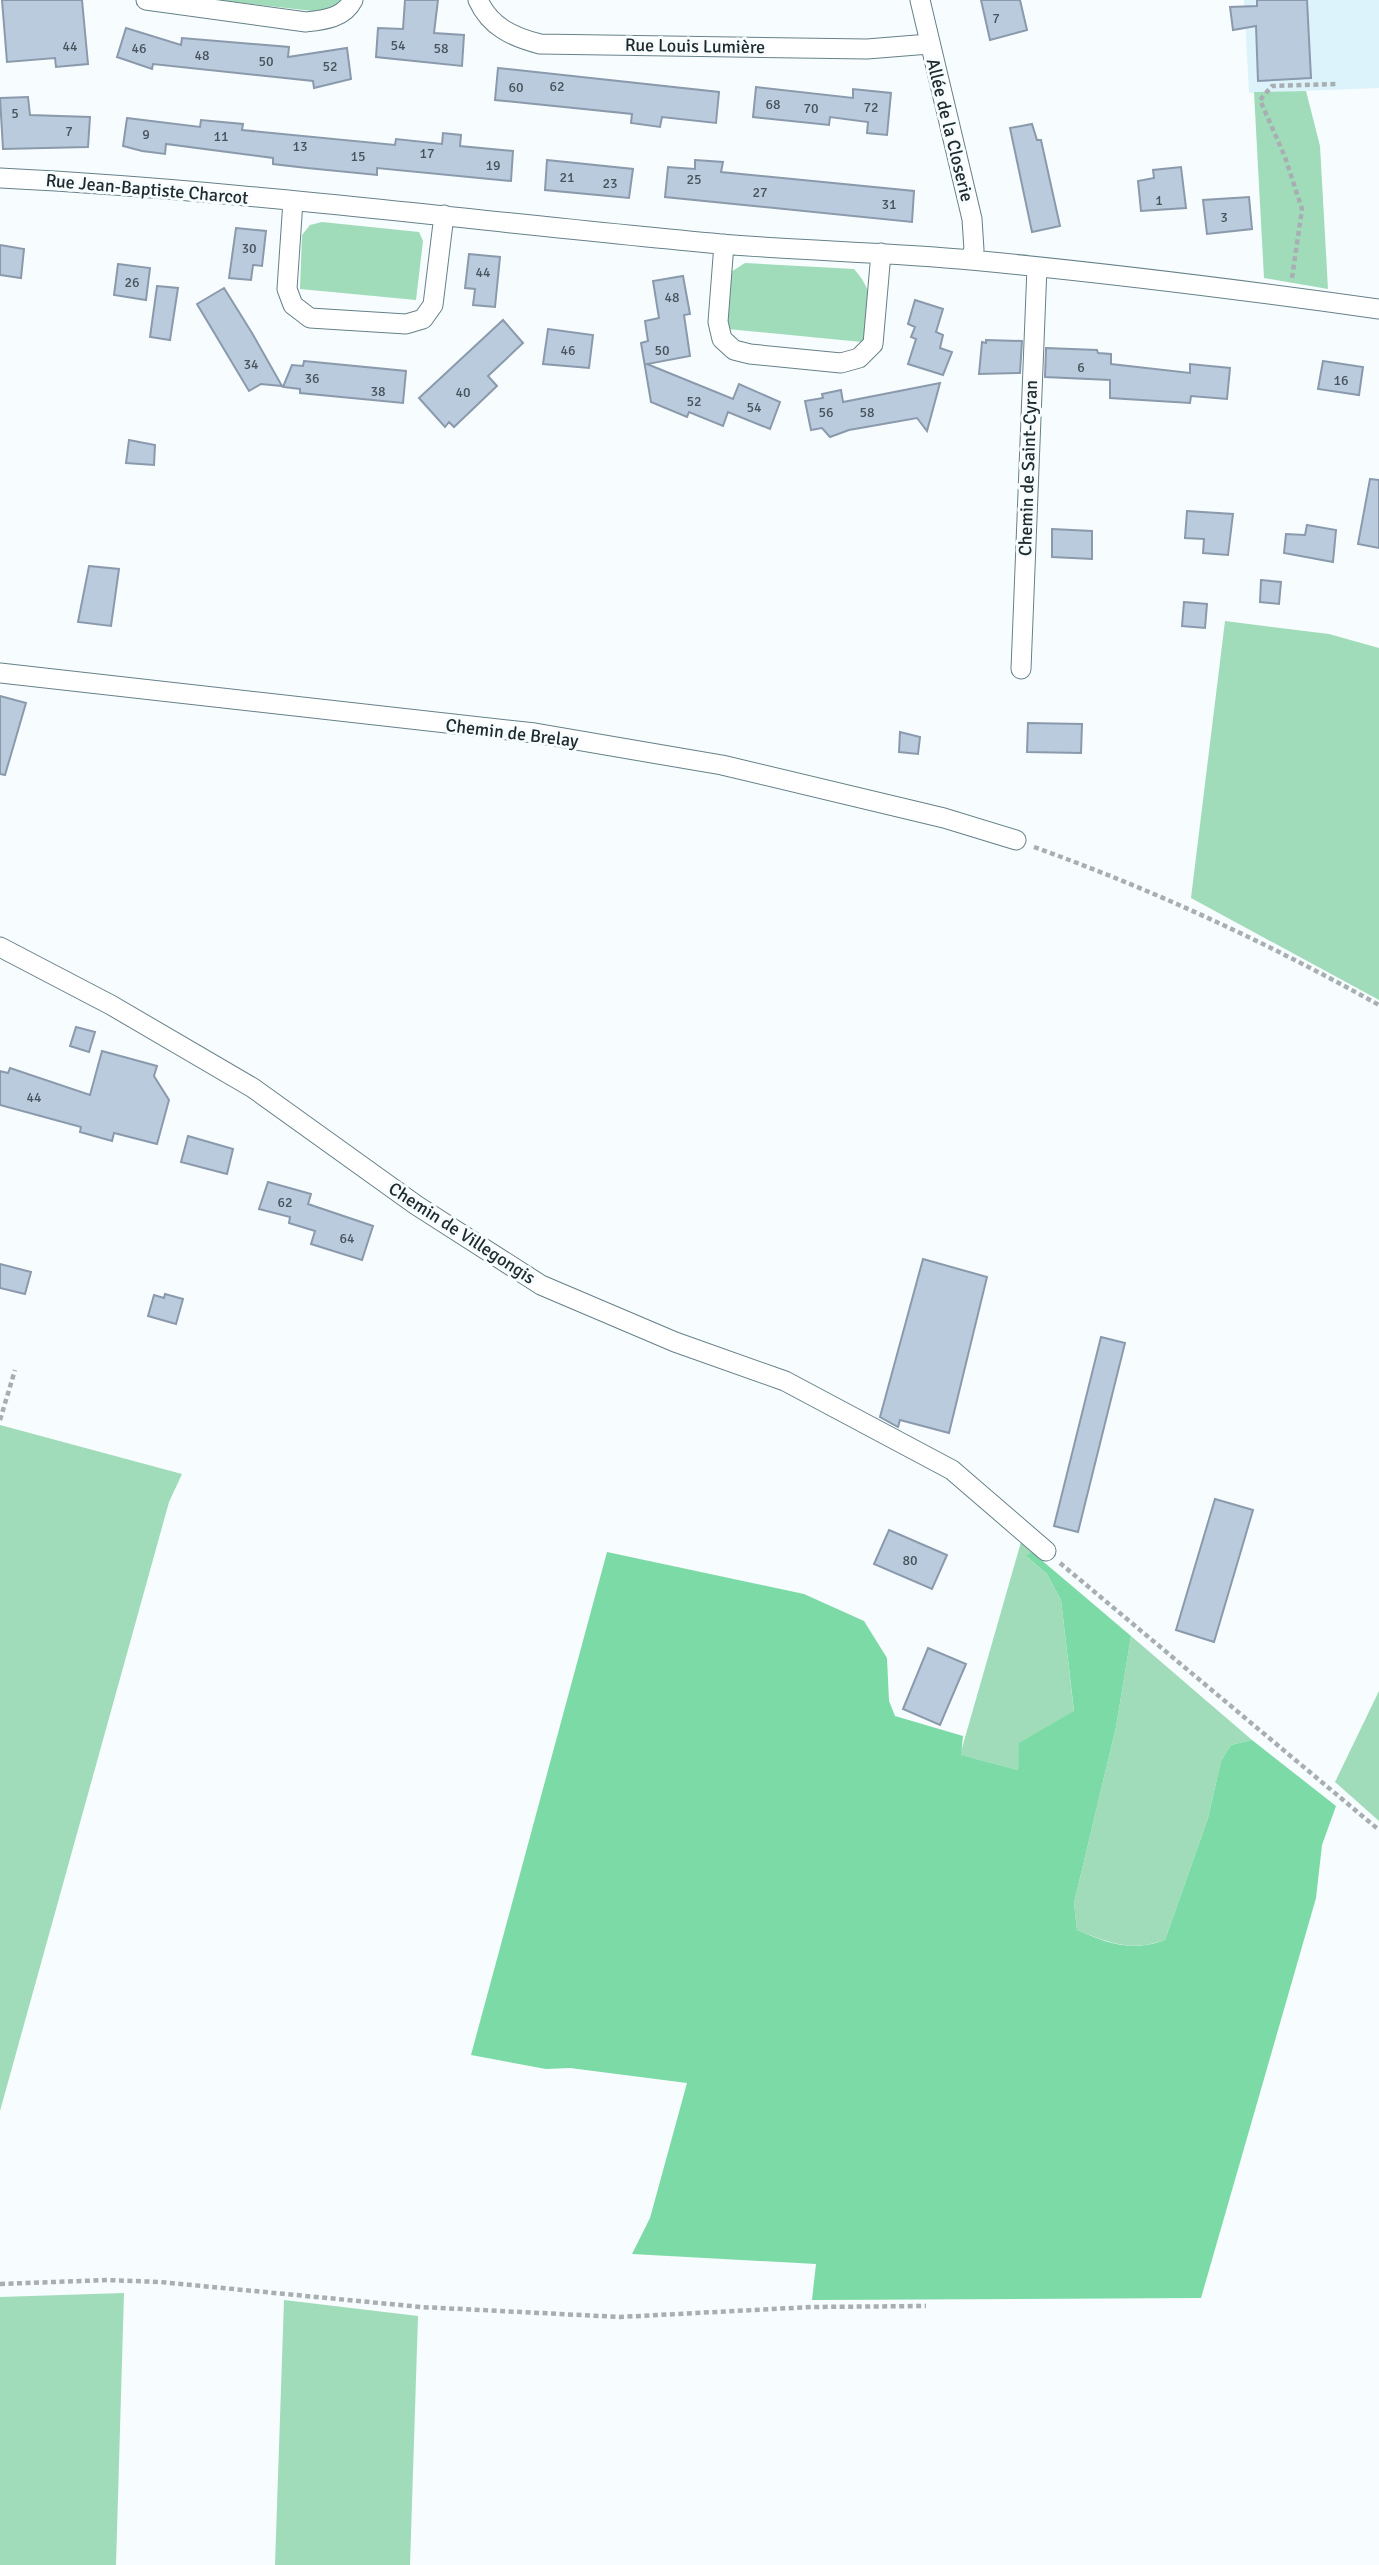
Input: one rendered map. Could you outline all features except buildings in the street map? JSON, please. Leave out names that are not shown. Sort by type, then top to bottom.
[{"type":"street","points":[[146,0],[306,22],[329,20],[349,8],[353,0]]},
{"type":"street","name":"Rue Louis Lumière","points":[[478,0],[488,18],[513,37],[540,44],[867,48],[929,44]]},
{"type":"street","name":"Allée de la Closerie","points":[[920,0],[972,219],[974,250],[969,260]]},
{"type":"street","name":"Rue Jean-Baptiste Charcot","points":[[0,178],[98,183],[724,244],[969,260]]},
{"type":"street","points":[[293,201],[287,289],[293,305],[310,318],[406,324],[423,318],[433,305],[444,215]]},
{"type":"street","points":[[724,244],[718,322],[722,339],[734,350],[750,354],[841,363],[859,358],[873,344],[881,253]]},
{"type":"street","points":[[969,260],[1185,282],[1379,309]]},
{"type":"street","name":"Chemin de Saint-Cyran","points":[[1021,669],[1037,267]]},
{"type":"street","name":"Chemin de Brelay","points":[[0,673],[535,733],[722,765],[944,818],[1016,840]]},
{"type":"street","name":"Chemin de Villegongis","points":[[0,947],[111,1006],[253,1088],[416,1205],[541,1285],[675,1342],[785,1381],[952,1470],[1046,1551]]},
{"type":"path","points":[[1289,297],[1302,209],[1285,157],[1260,100],[1272,86],[1336,84]]},
{"type":"path","points":[[1016,840],[1125,879],[1311,968],[1379,1005]]},
{"type":"path","points":[[0,1420],[15,1370]]},
{"type":"path","points":[[1046,1551],[1379,1830]]},
{"type":"path","points":[[0,2284],[107,2280],[160,2282],[421,2307],[620,2317],[811,2307],[926,2306]]},
{"type":"shaded area","points":[[1244,0],[1379,0],[1379,88],[1249,93]]},
{"type":"green space","points":[[219,0],[344,0],[335,9],[312,11]]},
{"type":"green space","points":[[1306,91],[1320,146],[1328,289],[1264,278],[1254,92]]},
{"type":"green space","points":[[322,222],[419,232],[423,241],[416,300],[300,289],[302,235],[310,225]]},
{"type":"green space","points":[[745,263],[854,269],[869,294],[868,340],[862,342],[727,329],[731,272]]},
{"type":"green space","points":[[1225,621],[1329,634],[1379,648],[1379,1000],[1191,898]]},
{"type":"green space","points":[[0,1425],[182,1474],[169,1502],[0,2111]]},
{"type":"green space","points":[[1021,1542],[1032,1552],[1027,1557],[1047,1574],[1061,1600],[1074,1712],[1020,1743],[1018,1770],[960,1755]]},
{"type":"green space","points":[[607,1552],[804,1594],[864,1621],[887,1658],[889,1701],[895,1716],[963,1736],[961,1755],[1018,1770],[1019,1743],[1074,1711],[1061,1600],[1047,1574],[1026,1556],[1032,1552],[1131,1636],[1116,1727],[1074,1903],[1077,1930],[1100,1939],[1131,1946],[1165,1940],[1208,1818],[1221,1761],[1231,1745],[1252,1740],[1336,1806],[1322,1845],[1316,1898],[1201,2298],[812,2300],[816,2264],[632,2254],[650,2218],[687,2083],[570,2068],[546,2069],[471,2055]]},
{"type":"green space","points":[[1131,1636],[1252,1740],[1231,1745],[1221,1761],[1208,1818],[1165,1940],[1131,1946],[1110,1942],[1077,1930],[1074,1903],[1116,1727]]},
{"type":"green space","points":[[1379,1691],[1379,1821],[1335,1782]]},
{"type":"green space","points":[[124,2293],[116,2565],[0,2565],[0,2297]]},
{"type":"green space","points":[[284,2300],[418,2316],[410,2565],[275,2565]]}]
